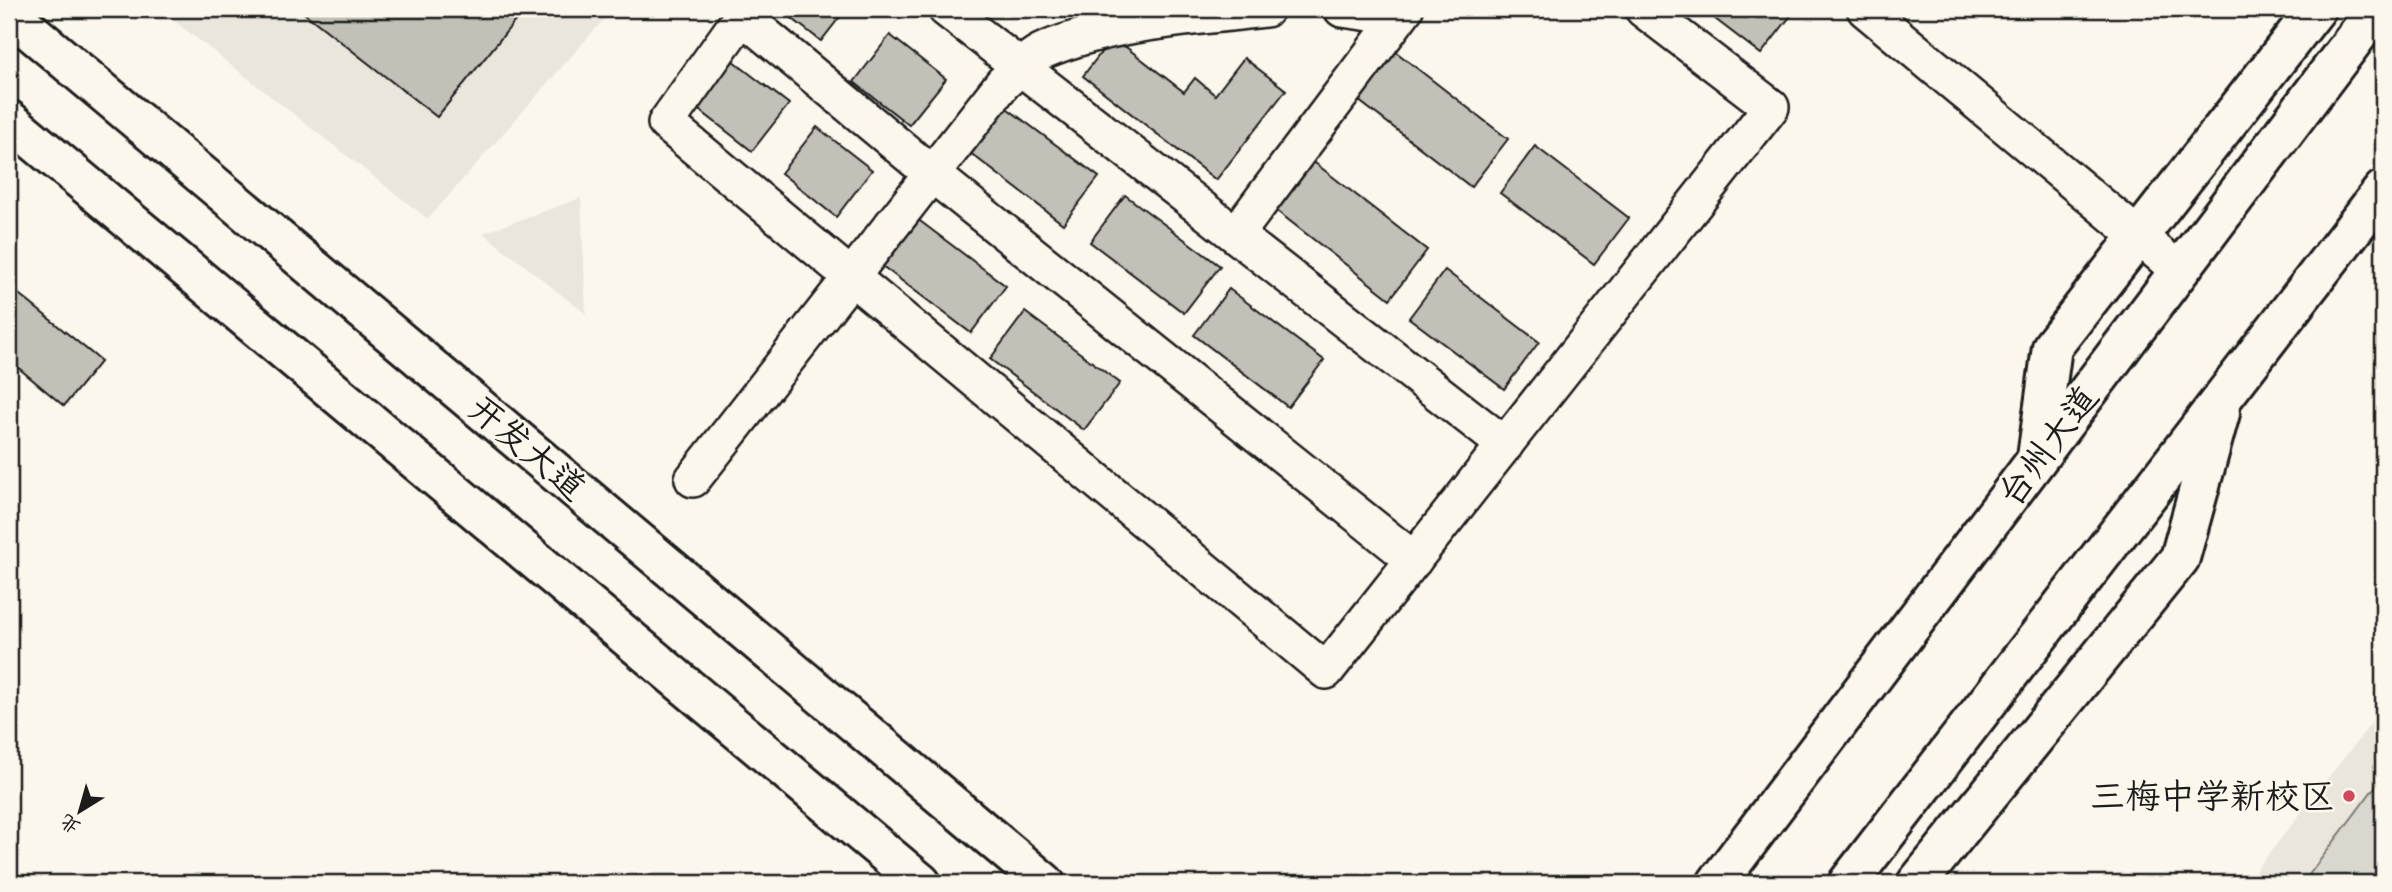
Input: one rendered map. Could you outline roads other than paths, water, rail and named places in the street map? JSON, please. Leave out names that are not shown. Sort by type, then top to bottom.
[{"type":"main road","points":[[2036,462],[2052,347],[2316,9]]},
{"type":"main road","name":"台州大道","points":[[1717,883],[2377,9]]},
{"type":"main road","name":"开发大道","points":[[9,13],[1045,883]]},
{"type":"main road","points":[[9,120],[921,883]]},
{"type":"main road","points":[[1848,883],[2383,190]]},
{"type":"main road","points":[[1917,883],[2180,558],[2220,413]]},
{"type":"street","points":[[946,9],[1505,444]]},
{"type":"street","points":[[693,479],[1003,83],[1021,68],[1043,51],[1129,26],[1266,9]]},
{"type":"street","points":[[1342,9],[1377,14],[1404,9]]},
{"type":"street","points":[[1240,229],[1404,9]]},
{"type":"street","points":[[1414,560],[932,173],[745,12],[666,123],[853,275],[1326,671],[1414,560],[1771,107],[1643,9]]},
{"type":"street","points":[[1865,9],[2180,271]]},
{"type":"place","name":"三梅中学新校区","points":[[2349,796]]}]
